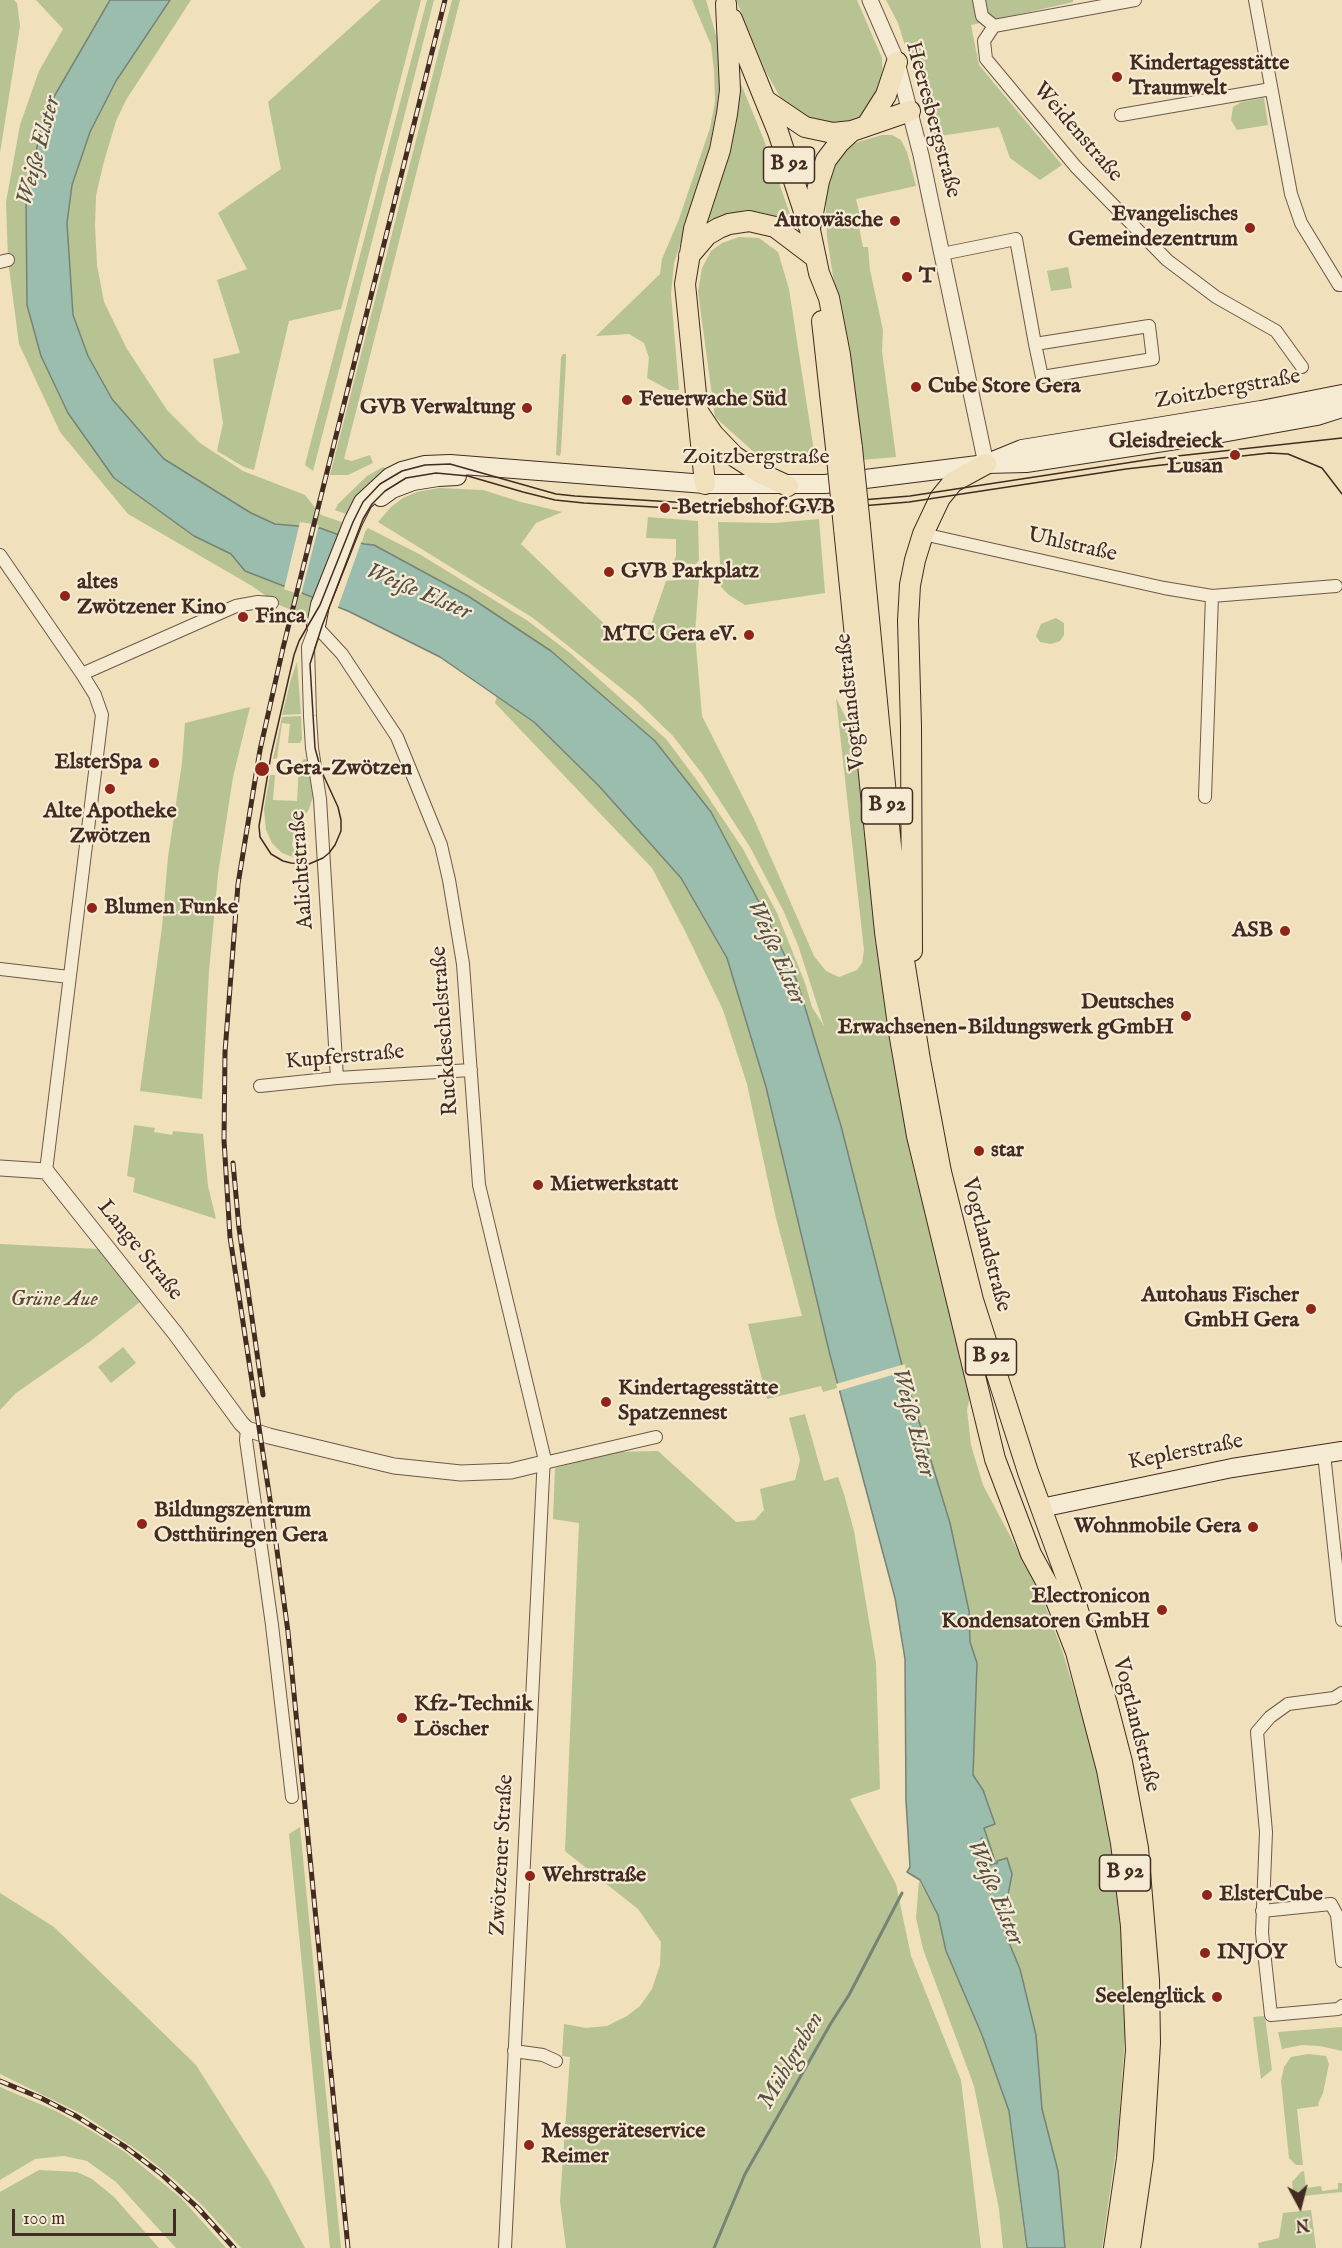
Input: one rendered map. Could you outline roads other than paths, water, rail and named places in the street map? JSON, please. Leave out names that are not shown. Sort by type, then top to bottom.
[{"type":"main road","points":[[705,484],[685,296],[693,229],[720,150],[727,114],[730,90],[725,2]]},
{"type":"main road","name":"Vogtlandstraße","points":[[725,2],[788,160],[810,230],[818,266],[819,299],[844,448],[899,929],[941,1172],[973,1300],[1107,1704],[1122,1762],[1138,1848],[1149,1980],[1150,2043],[1143,2158],[1130,2248]]},
{"type":"main road","points":[[810,230],[822,170],[831,153],[860,128],[886,95],[897,63]]},
{"type":"main road","points":[[765,100],[795,122],[813,130],[834,133],[860,128],[910,111]]},
{"type":"main road","points":[[688,256],[707,235],[719,228],[749,221],[775,227],[818,266]]},
{"type":"main road","name":"Zoitzbergstraße","points":[[357,523],[363,502],[390,477],[425,465],[450,464],[705,484],[788,486],[867,480],[986,464],[1026,463],[1222,433],[1317,416],[1341,399]]},
{"type":"main road","points":[[698,411],[726,450],[760,473],[788,486]]},
{"type":"main road","points":[[911,1004],[913,887],[908,621],[912,577],[923,534],[945,490],[963,476],[986,464]]},
{"type":"main road","name":"Zoitzbergstraße","points":[[357,523],[380,497],[392,489],[413,481],[525,471]]},
{"type":"main road","points":[[316,626],[357,523]]},
{"type":"main road","name":"Vogtlandstraße","points":[[852,527],[885,932],[917,1136],[996,1459],[1031,1554],[1054,1598],[1076,1652],[1107,1770],[1121,1843],[1131,1926],[1136,2050],[1127,2158],[1114,2248]]},
{"type":"main road","name":"Keplerstraße","points":[[1041,1508],[1233,1468],[1342,1451]]},
{"type":"main road","points":[[1015,1515],[1041,1508]]},
{"type":"street","name":"Heeresbergstraße","points":[[870,0],[897,63],[910,111],[986,464]]},
{"type":"street","points":[[979,0],[982,16],[994,26],[1084,4],[1135,0]]},
{"type":"street","points":[[1255,0],[1291,194],[1301,223],[1339,285],[1342,285]]},
{"type":"street","name":"Weidenstraße","points":[[994,26],[984,41],[986,59],[1083,174],[1167,260],[1216,297],[1276,331],[1302,367]]},
{"type":"street","points":[[1121,115],[1271,88]]},
{"type":"street","points":[[942,254],[1016,239],[1035,344],[1042,377],[1153,359],[1149,326],[1035,344]]},
{"type":"street","name":"Uhlstraße","points":[[923,534],[1164,588],[1212,596],[1336,586]]},
{"type":"street","points":[[0,555],[82,674],[95,695],[102,715],[46,1171],[0,1168]]},
{"type":"street","points":[[1205,797],[1212,596]]},
{"type":"street","points":[[82,674],[236,606],[258,602],[272,603]]},
{"type":"street","name":"Ruckdeschelstraße","points":[[316,626],[342,654],[397,737],[438,834],[447,867],[461,946],[479,1185],[539,1432],[544,1463]]},
{"type":"street","name":"Aalichtstraße","points":[[316,626],[308,647],[310,716],[312,748],[320,799],[338,1077]]},
{"type":"street","points":[[0,969],[69,977]]},
{"type":"street","name":"Kupferstraße","points":[[260,1086],[338,1077],[471,1070]]},
{"type":"street","name":"Lange Straße","points":[[46,1171],[176,1333],[241,1423],[247,1428]]},
{"type":"street","points":[[292,1797],[272,1625],[246,1440],[247,1428],[269,1436],[394,1466],[461,1473],[511,1471],[656,1437]]},
{"type":"street","points":[[1324,1454],[1342,1620]]},
{"type":"street","name":"Zwötzener Straße","points":[[505,2248],[544,1463]]},
{"type":"street","points":[[1342,1693],[1334,1698],[1288,1704],[1270,1717],[1257,1732],[1266,1832],[1262,1933],[1271,2015],[1338,2009],[1342,2006]]},
{"type":"street","points":[[1262,1911],[1331,1904],[1337,1915],[1342,1961]]},
{"type":"street","points":[[514,2051],[543,2055],[556,2061]]},
{"type":"water","name":"Weiße Elster","points":[[110,0],[170,0],[116,81],[90,132],[72,185],[67,223],[73,315],[88,356],[112,399],[164,459],[251,513],[275,524],[320,528],[364,544],[374,545],[468,596],[551,651],[655,741],[711,812],[760,904],[797,981],[841,1126],[903,1369],[950,1523],[969,1611],[970,1642],[977,1663],[973,1775],[983,1790],[995,1824],[984,1828],[995,1861],[991,1863],[981,1839],[990,1865],[1007,1858],[1012,1874],[1002,1926],[1020,1969],[1036,2035],[1042,2109],[1058,2171],[1065,2248],[1027,2248],[1009,2111],[982,2035],[946,1951],[938,1915],[920,1880],[907,1872],[910,1867],[906,1800],[905,1659],[895,1598],[830,1355],[766,1087],[727,958],[681,878],[599,786],[534,722],[440,657],[348,611],[245,571],[231,554],[194,536],[114,478],[68,413],[41,356],[27,305],[26,199],[44,114]]},
{"type":"waterway","name":"Mühlgraben","points":[[714,2248],[745,2174],[849,1995],[902,1893]]},
{"type":"tram line","points":[[1342,438],[1159,458],[910,496],[789,506],[706,504],[556,494],[450,464],[425,465],[402,471],[380,484],[363,502],[320,605],[299,641],[271,755],[259,826],[260,837],[271,854],[283,861],[309,864],[329,853],[341,831],[338,807],[321,770],[315,748],[310,664],[363,519],[372,504],[385,491],[406,478],[436,473],[468,476],[555,500],[584,503],[789,512],[909,502],[1126,469],[1269,453],[1288,454],[1322,468],[1342,494]]},
{"type":"railway","points":[[348,2248],[288,1632],[230,1237],[224,1140],[225,1052],[238,884],[260,750],[283,648],[445,0]]},
{"type":"railway","points":[[233,1163],[239,1228],[263,1395]]},
{"type":"railway","points":[[0,2081],[76,2116],[124,2146],[160,2173],[198,2208],[234,2248]]},
{"type":"place","name":"Kindertagesstätte Traumwelt","points":[[1117,77]]},
{"type":"place","name":"Autowäsche","points":[[895,221]]},
{"type":"place","name":"Evangelisches Gemeindezentrum","points":[[1250,228]]},
{"type":"place","name":"T","points":[[907,277]]},
{"type":"place","name":"Cube Store Gera","points":[[916,387]]},
{"type":"place","name":"Feuerwache Süd","points":[[627,400]]},
{"type":"place","name":"GVB Verwaltung","points":[[527,408]]},
{"type":"place","name":"Gleisdreieck Lusan","points":[[1235,455]]},
{"type":"place","name":"Betriebshof GVB","points":[[665,508]]},
{"type":"place","name":"GVB Parkplatz","points":[[609,572]]},
{"type":"place","name":"altes Zwötzener Kino","points":[[65,596]]},
{"type":"place","name":"Finca","points":[[243,617]]},
{"type":"place","name":"MTC Gera eV.","points":[[749,635]]},
{"type":"place","name":"ElsterSpa","points":[[154,763]]},
{"type":"place","name":"Gera-Zwötzen","points":[[262,769]]},
{"type":"place","name":"Alte Apotheke Zwötzen","points":[[110,789]]},
{"type":"place","name":"Blumen Funke","points":[[92,908]]},
{"type":"place","name":"ASB","points":[[1285,931]]},
{"type":"place","name":"Deutsches Erwachsenen-Bildungswerk gGmbH","points":[[1186,1016]]},
{"type":"place","name":"star","points":[[979,1151]]},
{"type":"place","name":"Mietwerkstatt","points":[[538,1185]]},
{"type":"place","name":"Autohaus Fischer GmbH Gera","points":[[1311,1309]]},
{"type":"place","name":"Kindertagesstätte Spatzennest","points":[[606,1402]]},
{"type":"place","name":"Bildungszentrum Ostthüringen Gera","points":[[142,1524]]},
{"type":"place","name":"Wohnmobile Gera","points":[[1253,1527]]},
{"type":"place","name":"Electronicon Kondensatoren GmbH","points":[[1162,1610]]},
{"type":"place","name":"Kfz-Technik Löscher","points":[[402,1718]]},
{"type":"place","name":"Wehrstraße","points":[[530,1876]]},
{"type":"place","name":"ElsterCube","points":[[1207,1895]]},
{"type":"place","name":"INJOY","points":[[1205,1953]]},
{"type":"place","name":"Seelenglück","points":[[1217,1997]]},
{"type":"place","name":"Messgeräteservice Reimer","points":[[529,2145]]},
{"type":"park label","name":"Grüne Aue","points":[[54,1300]]}]
